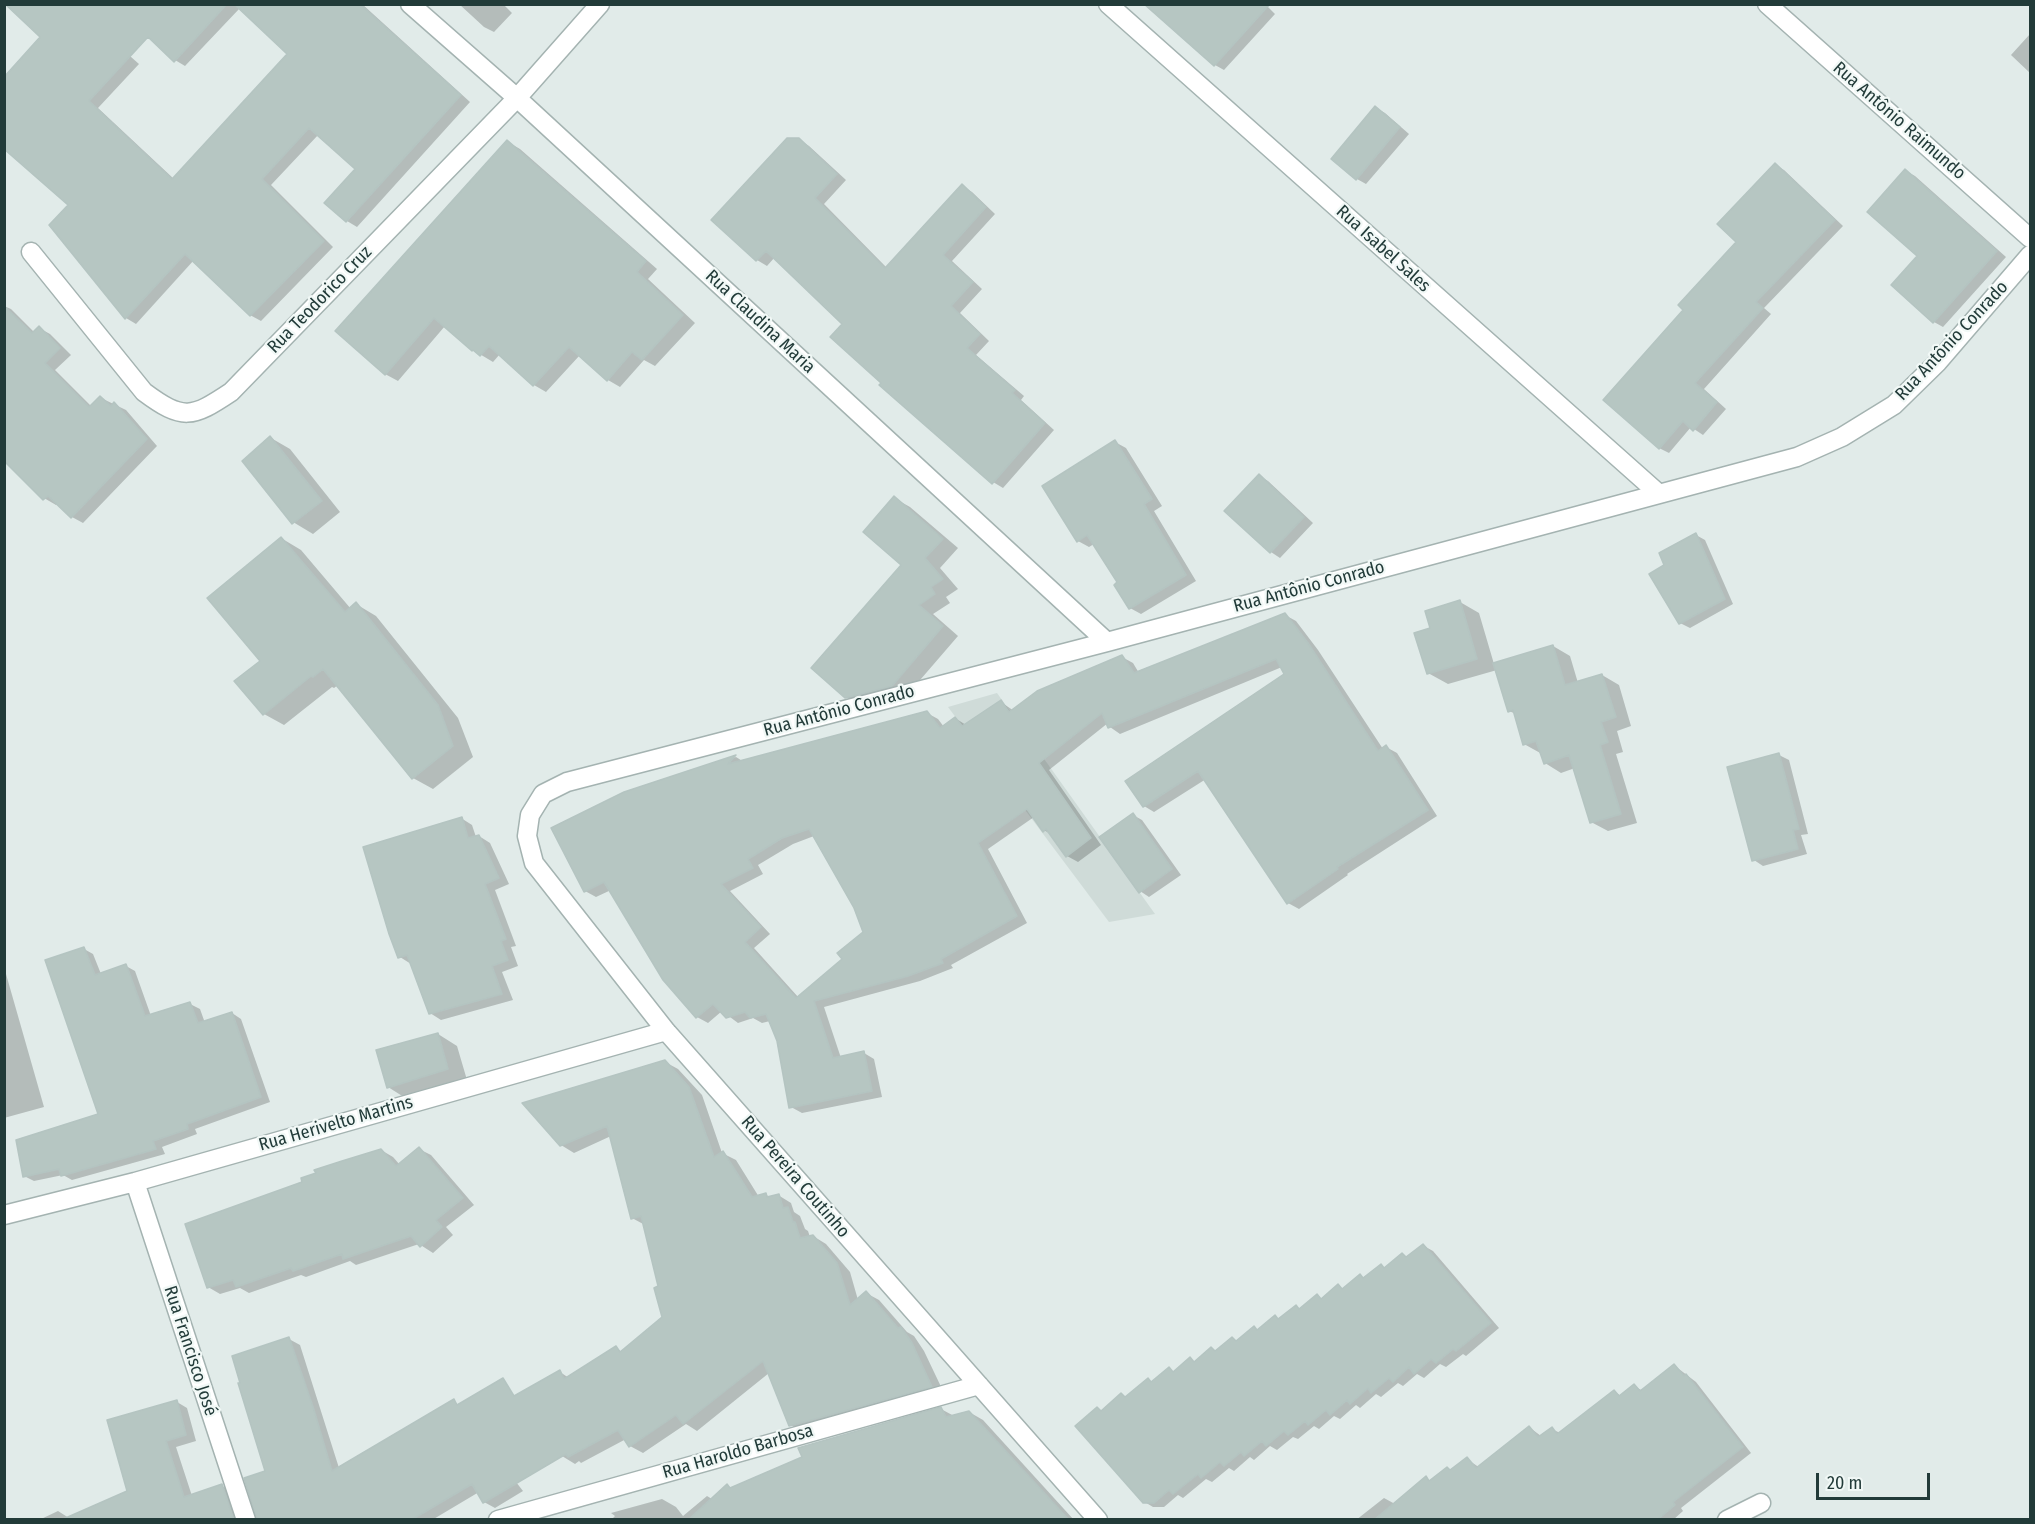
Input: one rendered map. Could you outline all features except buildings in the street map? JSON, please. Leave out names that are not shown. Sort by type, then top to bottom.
[{"type":"street","name":"Rua Claudina Maria","points":[[410,4],[517,98],[1107,642]]},
{"type":"street","name":"Rua Teodorico Cruz","points":[[31,252],[144,392],[166,408],[186,414],[206,409],[231,392],[517,98],[600,4]]},
{"type":"street","name":"Rua Isabel Sales","points":[[1108,4],[1658,493]]},
{"type":"street","name":"Rua Antônio Raimundo","points":[[1767,4],[2031,238]]},
{"type":"street","name":"Rua Antônio Conrado","points":[[530,815],[543,794],[567,782],[1107,642],[1797,457],[1842,437],[1894,405],[1938,362],[2031,255]]},
{"type":"street","name":"Rua Pereira Coutinho","points":[[530,815],[527,836],[534,863],[666,1031],[1098,1520]]},
{"type":"street","name":"Rua Herivelto Martins","points":[[4,1215],[135,1182],[666,1031]]},
{"type":"street","name":"Rua Francisco José","points":[[135,1182],[246,1520]]},
{"type":"street","name":"Rua Haroldo Barbosa","points":[[498,1520],[979,1385]]},
{"type":"street","points":[[1727,1520],[1761,1503]]},
{"type":"shaded area","points":[[997,693],[1155,914],[1109,922],[948,707]]}]
